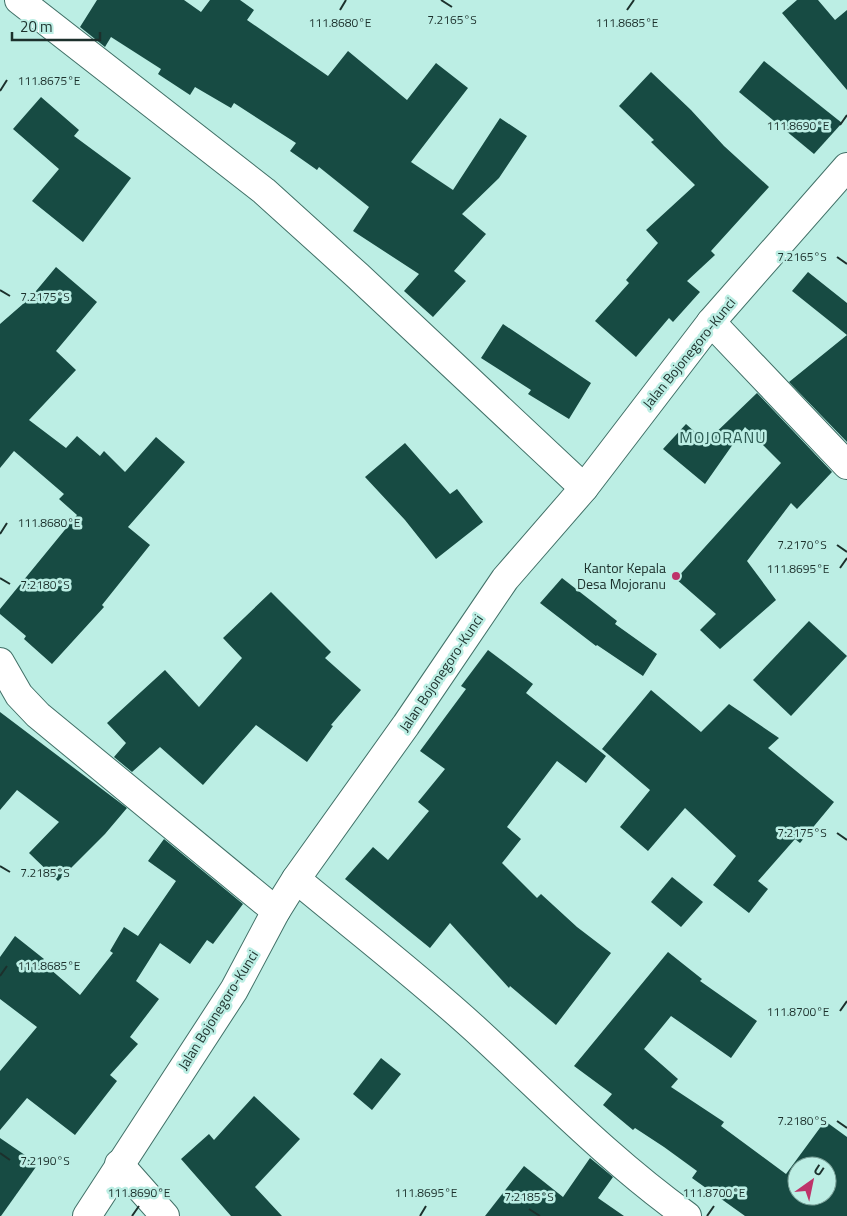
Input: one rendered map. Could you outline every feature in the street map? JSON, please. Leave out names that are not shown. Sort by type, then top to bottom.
[{"type":"street","points":[[19,0],[264,191],[358,276],[584,488]]},
{"type":"street","name":"Jalan Bojonegoro-Kunci","points":[[87,1216],[119,1164],[234,990],[276,911],[296,879],[406,725],[505,579],[584,488],[711,322],[847,167]]},
{"type":"street","points":[[711,322],[847,465]]},
{"type":"street","points":[[0,662],[19,695],[38,715],[276,911]]},
{"type":"street","points":[[296,879],[473,1028],[597,1145],[642,1183],[687,1216]]},
{"type":"street","points":[[119,1164],[166,1216]]},
{"type":"building","points":[[97,0],[184,0],[201,12],[210,0],[240,0],[254,10],[247,20],[328,76],[348,51],[407,100],[436,63],[468,88],[411,162],[453,190],[500,118],[527,136],[499,178],[462,214],[486,234],[454,271],[466,281],[433,317],[404,291],[419,274],[353,231],[369,207],[319,167],[317,170],[290,151],[296,143],[234,103],[231,108],[195,87],[190,95],[158,74],[161,69],[111,37],[105,47],[80,27]]},
{"type":"building","points":[[797,0],[818,0],[835,20],[847,10],[847,90],[782,13]]},
{"type":"building","points":[[764,61],[842,123],[814,154],[739,92]]},
{"type":"building","points":[[651,72],[691,110],[724,146],[769,187],[711,251],[715,255],[687,281],[700,292],[673,322],[669,318],[636,357],[595,321],[629,283],[626,280],[658,243],[646,230],[695,185],[651,142],[654,140],[619,106]]},
{"type":"building","points":[[41,97],[79,130],[74,136],[131,178],[83,242],[32,201],[59,169],[13,129]]},
{"type":"building","points":[[56,267],[97,302],[56,351],[76,370],[29,420],[66,448],[77,436],[100,456],[104,451],[125,472],[156,437],[185,462],[128,527],[150,545],[102,605],[104,607],[52,664],[24,639],[26,636],[0,614],[0,609],[77,515],[59,499],[64,494],[14,451],[0,468],[0,324],[31,297]]},
{"type":"building","points":[[808,272],[847,303],[847,335],[792,291]]},
{"type":"building","points":[[503,324],[591,383],[569,419],[528,394],[531,390],[481,358]]},
{"type":"building","points":[[847,335],[847,442],[789,382]]},
{"type":"building","points":[[757,393],[832,472],[797,509],[791,503],[747,561],[776,600],[720,649],[700,630],[716,614],[676,579],[781,463],[745,427],[705,484],[663,449],[686,424],[706,442]]},
{"type":"building","points":[[405,443],[450,494],[457,489],[483,522],[436,559],[405,520],[365,477]]},
{"type":"building","points":[[562,578],[617,621],[615,624],[657,654],[643,676],[596,646],[540,603]]},
{"type":"building","points":[[271,592],[331,652],[325,658],[361,690],[331,725],[333,726],[307,762],[256,725],[203,785],[160,747],[132,772],[114,757],[126,743],[107,723],[165,670],[199,707],[242,658],[223,638]]},
{"type":"building","points":[[809,621],[847,656],[791,716],[753,680]]},
{"type":"building","points":[[488,650],[533,684],[526,693],[606,756],[586,783],[557,761],[507,827],[521,839],[502,863],[537,898],[541,894],[577,927],[611,953],[556,1025],[510,986],[509,988],[450,923],[430,948],[345,879],[373,847],[388,860],[429,811],[418,802],[445,769],[420,751],[466,689],[461,686]]},
{"type":"building","points":[[651,690],[701,732],[729,704],[779,738],[768,748],[834,802],[800,843],[795,839],[758,881],[768,889],[749,913],[713,885],[736,856],[685,808],[648,851],[620,827],[650,790],[602,749]]},
{"type":"building","points":[[0,712],[127,808],[105,834],[58,881],[29,853],[59,822],[17,790],[0,810]]},
{"type":"building","points":[[164,839],[243,904],[213,944],[207,940],[190,964],[160,943],[136,981],[159,999],[130,1037],[138,1044],[110,1075],[117,1081],[75,1135],[27,1098],[0,1130],[0,1071],[37,1027],[0,999],[0,957],[15,936],[44,959],[42,962],[80,995],[113,953],[110,951],[124,927],[138,936],[176,881],[148,861]]},
{"type":"building","points":[[672,877],[703,902],[681,927],[651,902]]},
{"type":"building","points":[[668,952],[702,979],[700,981],[757,1021],[731,1058],[671,1016],[644,1049],[678,1079],[671,1087],[724,1122],[721,1126],[786,1174],[787,1173],[787,1206],[837,1206],[837,1156],[799,1156],[825,1121],[847,1137],[847,1216],[745,1216],[692,1178],[697,1171],[635,1128],[633,1130],[603,1105],[612,1094],[574,1066]]},
{"type":"building","points":[[381,1058],[401,1074],[372,1110],[353,1094]]},
{"type":"building","points":[[254,1096],[300,1139],[255,1187],[282,1216],[231,1216],[181,1159],[209,1134],[214,1140]]},
{"type":"building","points":[[0,1138],[38,1164],[1,1216],[0,1216]]},
{"type":"building","points":[[590,1158],[613,1177],[598,1198],[624,1216],[485,1216],[524,1166],[563,1197]]},
{"type":"place","name":"Kantor Kepala Desa Mojoranu","points":[[676,576]]},
{"type":"district","name":"MOJORANU","points":[[723,437]]}]
